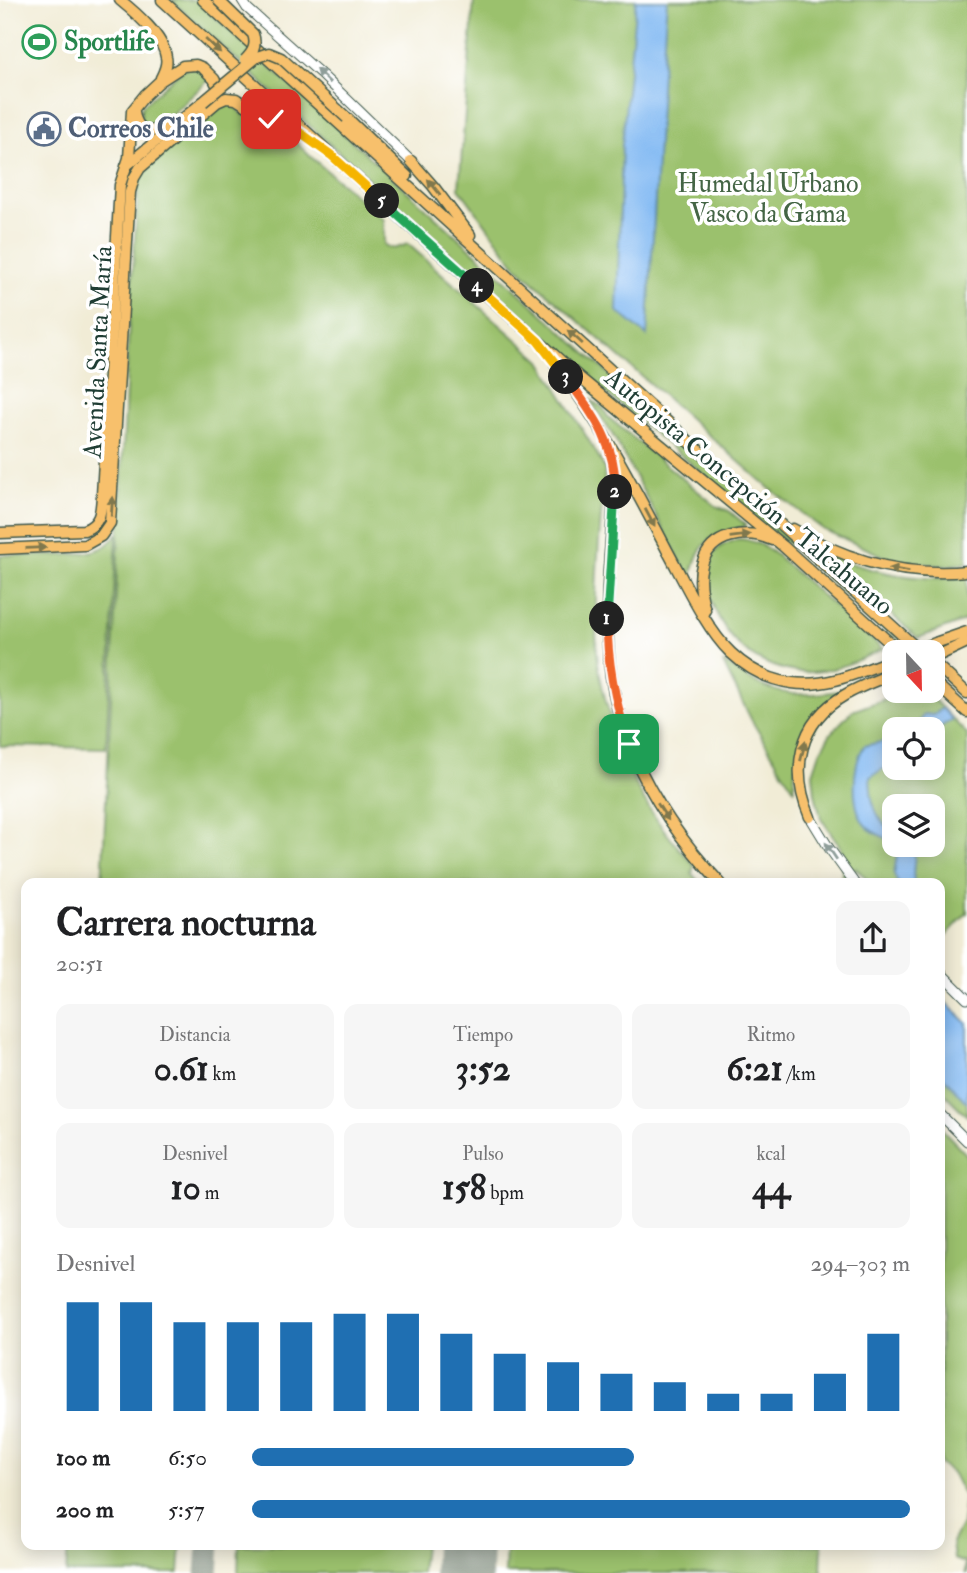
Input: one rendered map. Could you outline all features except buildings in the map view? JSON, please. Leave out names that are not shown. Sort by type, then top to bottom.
[{"type":"main road","points":[[120,0],[148,25],[164,50],[167,58],[160,81]]},
{"type":"main road","name":"Autopista Concepción - Talcahuano","points":[[162,0],[538,341],[783,546],[887,640]]},
{"type":"main road","name":"Autopista Concepción - Talcahuano","points":[[203,0],[908,640]]},
{"type":"main road","points":[[126,166],[202,100],[249,56],[255,46],[251,31],[218,0]]},
{"type":"main road","points":[[216,102],[219,91],[217,83],[200,66],[192,64],[183,66],[160,81],[135,106],[134,115],[142,128],[152,132],[164,127],[202,100],[257,57],[269,53],[281,58],[389,157],[438,213]]},
{"type":"main road","points":[[216,102],[226,98],[240,100],[261,114],[299,132],[331,155]]},
{"type":"main road","name":"Avenida Santa María","points":[[0,549],[85,545],[97,540],[108,528],[112,513],[132,185],[144,164],[216,102]]},
{"type":"main road","name":"Avenida Santa María","points":[[0,533],[84,530],[94,524],[99,516],[120,185],[129,158],[131,116],[135,106]]},
{"type":"main road","points":[[411,161],[442,197],[484,254]]},
{"type":"main road","points":[[538,341],[606,436],[681,577],[712,628],[738,660],[764,675],[801,684],[829,682],[882,664]]},
{"type":"main road","points":[[606,436],[615,485],[607,617],[608,645],[618,711],[636,761],[664,814],[716,878]]},
{"type":"main road","points":[[770,515],[822,545],[872,564],[914,572],[967,571]]},
{"type":"main road","points":[[712,628],[703,605],[700,585],[702,565],[708,552],[723,539],[741,534],[762,536],[783,546]]},
{"type":"main road","points":[[944,640],[967,632]]},
{"type":"main road","points":[[945,654],[967,642]]},
{"type":"main road","points":[[945,672],[967,693]]},
{"type":"main road","points":[[810,817],[800,790],[799,772],[801,753],[810,730],[823,711],[839,698],[882,678]]},
{"type":"main road","points":[[945,692],[967,712]]},
{"type":"street","points":[[242,0],[247,8],[322,75],[411,161]]},
{"type":"street","points":[[810,817],[851,878]]},
{"type":"street","points":[[945,977],[967,999]]},
{"type":"street","points":[[945,1119],[967,1141]]},
{"type":"green space","points":[[171,0],[196,0],[900,640],[896,640],[779,536],[568,360]]},
{"type":"green space","name":"Humedal Urbano Vasco da Gama","points":[[474,0],[967,0],[967,563],[943,566],[890,559],[824,530],[769,488],[517,267],[459,188]]},
{"type":"green space","points":[[193,67],[211,78],[160,125],[151,128],[143,123],[143,105],[183,69]]},
{"type":"green space","points":[[227,98],[243,115],[248,110],[282,129],[384,220],[384,244],[392,248],[408,244],[541,361],[605,470],[596,628],[599,669],[609,711],[632,777],[656,818],[694,865],[692,874],[696,878],[102,878],[129,327],[139,176]]},
{"type":"green space","points":[[591,400],[716,506],[729,511],[746,525],[722,533],[705,544],[697,557],[690,579],[614,437]]},
{"type":"green space","points":[[117,533],[106,748],[0,746],[0,555],[52,555],[93,551],[107,545]]},
{"type":"green space","points":[[739,539],[749,541],[776,555],[882,649],[843,666],[812,672],[777,667],[748,653],[733,639],[717,614],[707,585],[707,571],[711,559],[721,546]]},
{"type":"green space","points":[[826,556],[896,575],[967,577],[967,620],[918,638]]},
{"type":"green space","points":[[723,663],[754,682],[781,692],[810,694],[844,690],[830,699],[795,766],[794,789],[752,721]]},
{"type":"green space","points":[[882,700],[882,704],[938,704],[967,734],[967,913],[945,937],[945,878],[865,878],[856,868],[854,878],[841,878],[841,848],[821,818],[815,794],[813,773],[820,752],[831,733],[852,711]]},
{"type":"green space","points":[[945,1006],[967,1027],[967,1116],[945,1094]]},
{"type":"green space","points":[[945,1132],[967,1155],[967,1573],[965,1563],[954,1559],[952,1542],[962,1524],[965,1498],[953,1474],[945,1468]]},
{"type":"green space","points":[[68,1550],[181,1550],[179,1573],[66,1573]]},
{"type":"green space","points":[[239,1550],[423,1550],[421,1573],[238,1573]]},
{"type":"green space","points":[[506,1550],[822,1550],[821,1573],[505,1573]]},
{"type":"water","points":[[636,0],[667,0],[647,336],[617,311],[622,144]]},
{"type":"water","points":[[942,708],[952,719],[945,724],[945,717],[922,717],[924,714],[933,715]]},
{"type":"water","points":[[882,742],[882,770],[870,777],[875,809],[882,821],[882,836],[867,827],[861,819],[855,799],[855,776],[864,746]]},
{"type":"water","points":[[897,857],[915,857],[914,878],[896,878]]},
{"type":"water","points":[[945,1001],[967,1023],[967,1103],[945,1079]]},
{"type":"taxiway","points":[[207,1573],[209,1550]]},
{"type":"runway","points":[[463,1573],[464,1550]]},
{"type":"place","name":"Sportlife","points":[[39,42]]},
{"type":"place","name":"Correos Chile","points":[[44,129]]},
{"type":"route","points":[[271,119],[299,132],[331,155],[538,341],[606,436],[615,485],[607,617],[608,658],[618,711],[629,744]]}]
